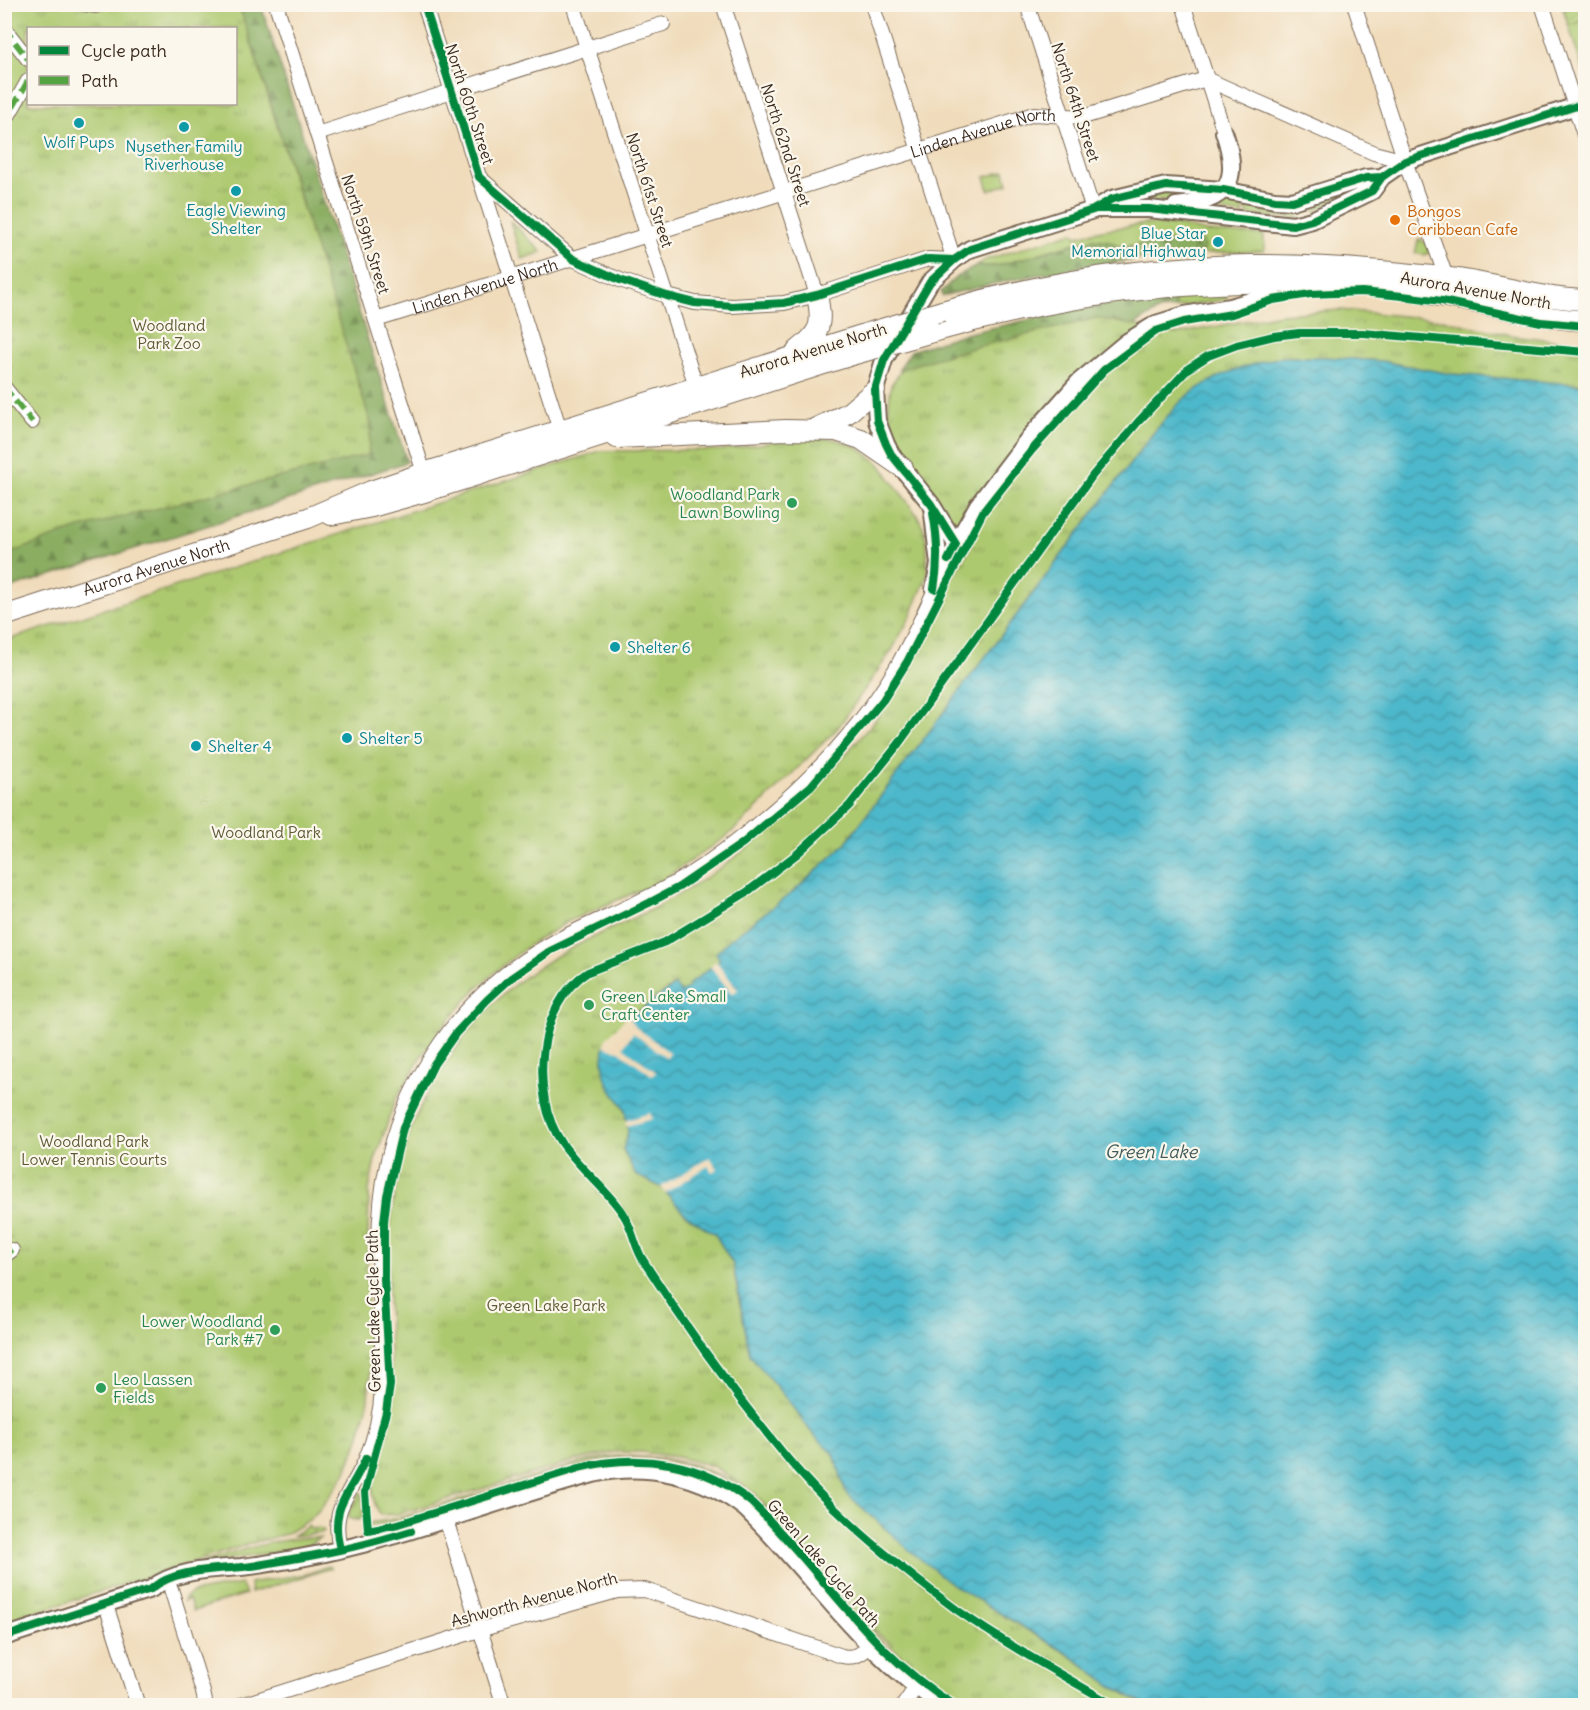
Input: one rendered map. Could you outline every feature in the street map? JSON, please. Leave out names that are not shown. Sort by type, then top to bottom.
[{"type":"highway","name":"Aurora Avenue North","points":[[4,616],[308,518],[363,494],[424,473],[696,386],[986,298],[1069,281],[1143,271],[1196,267],[1299,266],[1446,277],[1539,295],[1586,300]]},
{"type":"highway","name":"Aurora Avenue North","points":[[308,518],[372,507],[852,355],[933,332],[1010,312],[1097,295],[1185,285],[1274,283],[1403,290],[1542,317],[1586,321]]},
{"type":"highway","points":[[792,356],[814,336],[821,322],[817,295]]},
{"type":"highway","points":[[814,429],[848,413],[874,390]]},
{"type":"highway","points":[[584,441],[661,434],[836,430],[853,435],[903,468]]},
{"type":"main road","points":[[1149,209],[1288,225],[1312,220],[1372,191],[1383,177],[1405,162],[1580,104]]},
{"type":"main road","points":[[1224,132],[1226,168],[1224,177],[1219,183],[1166,186],[1112,199],[1093,210],[970,249],[954,260],[930,282],[884,360],[874,390],[875,410],[880,431],[891,454],[931,504],[956,544],[978,506],[1029,438],[1079,382],[1127,342],[1156,324],[1268,296],[1272,293],[1274,283]]},
{"type":"main road","points":[[1093,210],[1149,209],[1203,202],[1210,199],[1223,190],[1231,176],[1232,154],[1224,132]]},
{"type":"main road","points":[[1166,186],[1223,190],[1275,200],[1302,199],[1366,178],[1383,177]]},
{"type":"main road","points":[[1302,199],[1312,220]]},
{"type":"main road","points":[[931,504],[939,564],[934,589]]},
{"type":"main road","points":[[4,1637],[106,1605],[151,1589],[161,1581],[168,1579],[205,1570],[300,1558],[340,1549],[605,1472],[653,1471],[688,1478],[724,1494],[746,1509],[870,1646],[916,1687],[944,1706]]},
{"type":"main road","points":[[151,1589],[163,1591],[207,1580],[238,1567]]},
{"type":"street","points":[[84,4],[102,4]]},
{"type":"street","name":"North 59th Street","points":[[276,4],[424,473]]},
{"type":"street","name":"North 60th Street","points":[[424,4],[560,430]]},
{"type":"street","name":"North 61st Street","points":[[573,4],[696,386]]},
{"type":"street","points":[[479,177],[573,259],[620,280],[695,303],[732,306],[784,303],[817,295],[928,259],[954,260],[872,4]]},
{"type":"street","name":"North 64th Street","points":[[1027,4],[1093,210]]},
{"type":"street","points":[[1183,4],[1224,132]]},
{"type":"street","points":[[1354,4],[1405,162],[1446,277]]},
{"type":"street","points":[[1542,4],[1580,104],[1586,141]]},
{"type":"street","name":"North 62nd Street","points":[[724,5],[817,295]]},
{"type":"street","points":[[317,134],[663,24]]},
{"type":"street","points":[[4,28],[27,58]]},
{"type":"street","points":[[1206,79],[1374,153],[1405,162]]},
{"type":"street","name":"Linden Avenue North","points":[[376,320],[1034,114],[1083,117],[1206,79]]},
{"type":"street","points":[[4,123],[27,83]]},
{"type":"street","points":[[4,387],[32,423]]},
{"type":"street","points":[[340,1549],[336,1534],[337,1516],[366,1459],[380,1407],[382,1372],[378,1269],[380,1207],[385,1172],[398,1124],[426,1065],[463,1014],[519,964],[566,935],[681,880],[725,850],[802,784],[837,748],[869,709],[895,669],[956,544]]},
{"type":"street","points":[[446,1520],[504,1706]]},
{"type":"street","points":[[171,1589],[206,1706]]},
{"type":"street","name":"Ashworth Avenue North","points":[[238,1706],[479,1629],[616,1591],[645,1590],[850,1658],[857,1656],[870,1646]]},
{"type":"street","points":[[106,1605],[138,1706]]},
{"type":"street","points":[[903,1706],[916,1687]]},
{"type":"green space","name":"Woodland Park Zoo","points":[[5,5],[235,5],[242,14],[371,424],[368,455],[76,529],[5,555]]},
{"type":"green space","points":[[235,5],[261,5],[407,462],[5,590],[4,403],[303,206],[242,14]]},
{"type":"green space","points":[[1585,5],[1585,77],[1563,8]]},
{"type":"green space","points":[[1585,5],[1585,20],[1569,26],[1563,8]]},
{"type":"green space","points":[[1005,171],[1008,184],[989,190],[985,177]]},
{"type":"green space","points":[[1368,183],[1315,211],[1311,204]]},
{"type":"green space","points":[[1152,192],[1207,192],[1173,200],[1136,201]]},
{"type":"green space","points":[[1226,196],[1245,199],[1243,215],[1198,208]]},
{"type":"green space","points":[[1248,199],[1293,206],[1299,218],[1247,215]]},
{"type":"green space","points":[[510,221],[542,252],[522,259]]},
{"type":"green space","points":[[1145,224],[1178,225],[1206,232],[1264,235],[1264,251],[1199,254],[1204,248],[1168,242],[1122,247],[1108,241],[1069,245],[997,266],[977,266],[985,260],[1073,232],[1077,236]]},
{"type":"green space","points":[[1187,237],[1198,238],[1203,242],[1204,249],[1199,254],[1102,264],[1006,281],[942,296],[941,292],[956,277],[977,266],[997,266],[1094,239],[1108,241],[1122,247],[1168,242]]},
{"type":"green space","points":[[1420,239],[1430,247],[1432,252],[1424,255],[1415,253]]},
{"type":"green space","points":[[1227,292],[1227,299],[1175,308],[1175,295]]},
{"type":"green space","points":[[1175,295],[1175,308],[1159,310],[1127,330],[907,376],[899,369],[911,351],[960,335],[1082,308]]},
{"type":"green space","name":"Green Lake Park","points":[[1341,310],[1444,320],[1510,335],[1585,344],[1585,385],[1451,374],[1381,361],[1281,357],[1187,397],[1151,436],[844,845],[720,960],[688,985],[689,987],[681,993],[674,985],[630,1018],[603,1060],[607,1083],[625,1109],[628,1132],[623,1150],[636,1175],[661,1187],[686,1215],[715,1234],[733,1264],[740,1306],[789,1402],[812,1433],[834,1454],[846,1493],[1005,1617],[1068,1654],[1115,1688],[1146,1705],[982,1705],[922,1676],[849,1605],[789,1531],[752,1491],[713,1466],[677,1457],[642,1452],[615,1452],[577,1460],[398,1514],[381,1515],[374,1502],[373,1488],[374,1473],[392,1411],[393,1397],[388,1267],[393,1203],[411,1128],[439,1074],[452,1053],[484,1013],[521,979],[563,952],[660,905],[705,878],[763,835],[808,794],[873,723],[886,704],[914,656],[939,600],[972,544],[902,448],[888,412],[891,385],[903,368],[976,347],[1097,318],[1177,334],[1281,314]]},
{"type":"green space","name":"Woodland Park","points":[[797,438],[834,439],[857,447],[879,463],[917,515],[924,529],[927,545],[927,576],[911,615],[892,650],[837,729],[727,836],[659,882],[569,921],[532,943],[476,989],[427,1048],[395,1100],[375,1160],[369,1190],[367,1282],[370,1377],[367,1407],[359,1439],[345,1474],[321,1508],[309,1520],[286,1534],[5,1622],[4,641],[600,451],[722,450]]},
{"type":"green space","points":[[621,1456],[661,1458],[694,1465],[731,1480],[748,1492],[770,1513],[886,1646],[930,1685],[873,1637],[773,1520],[748,1495],[721,1478],[687,1465],[649,1458],[603,1460],[569,1468],[399,1521],[372,1526],[369,1523],[399,1518],[578,1463]]},
{"type":"green space","points":[[360,1493],[363,1493],[364,1519],[348,1518],[350,1509]]},
{"type":"green space","points":[[308,1526],[311,1529],[320,1528],[324,1531],[292,1536]]},
{"type":"green space","points":[[320,1538],[296,1549],[194,1565],[272,1542]]},
{"type":"green space","points":[[328,1566],[331,1568],[251,1593],[250,1583],[307,1574]]},
{"type":"green space","points":[[241,1584],[246,1594],[193,1611],[189,1599],[184,1601],[192,1593]]},
{"type":"water","name":"Green Lake","points":[[1281,357],[1381,361],[1451,374],[1585,385],[1585,1705],[1146,1705],[1115,1688],[1068,1654],[953,1585],[909,1550],[846,1493],[834,1454],[812,1433],[750,1355],[733,1264],[715,1234],[686,1215],[661,1187],[636,1175],[623,1149],[628,1132],[625,1109],[611,1090],[605,1076],[604,1046],[630,1018],[675,985],[681,993],[689,987],[688,985],[720,960],[716,953],[729,940],[794,891],[844,845],[1151,436],[1177,406],[1196,389],[1219,377],[1243,367]]},
{"type":"pier","points":[[716,961],[738,990],[732,994],[710,966]]},
{"type":"pier","points":[[628,1015],[637,1028],[670,1053],[667,1058],[633,1033],[623,1047],[656,1072],[653,1076],[619,1051],[604,1046],[606,1039]]},
{"type":"pier","points":[[650,1113],[652,1119],[626,1126],[625,1121]]},
{"type":"pier","points":[[710,1157],[718,1169],[712,1172],[708,1166],[665,1193],[661,1187]]},
{"type":"marked path","points":[[4,28],[27,58]]},
{"type":"marked path","points":[[4,123],[27,83]]},
{"type":"marked path","points":[[4,387],[32,422]]},
{"type":"marked path","points":[[4,1256],[12,1250]]},
{"type":"cycle path","points":[[424,4],[479,177],[573,259],[620,280],[667,296],[695,303],[732,306],[784,303],[817,295],[928,259],[954,260]]},
{"type":"cycle path","points":[[1096,209],[1149,209],[1293,225],[1312,220],[1372,191],[1382,177],[1405,161],[1586,103]]},
{"type":"cycle path","points":[[948,560],[956,544],[931,504],[891,454],[877,421],[875,390],[884,360],[930,282],[954,260],[970,249],[1093,210],[1112,199],[1166,186],[1223,190],[1292,201],[1366,178],[1382,177]]},
{"type":"cycle path","name":"Green Lake Cycle Path","points":[[956,1706],[925,1685],[897,1661],[752,1503],[733,1489],[692,1470],[647,1461],[602,1463],[398,1524],[368,1530],[365,1492],[386,1412],[390,1385],[384,1279],[384,1222],[387,1196],[403,1128],[434,1064],[456,1033],[511,978],[550,951],[679,887],[743,843],[811,786],[883,700],[907,662],[983,512],[1032,450],[1104,370],[1156,331],[1184,322],[1232,314],[1273,300],[1310,294],[1362,292],[1442,301],[1541,322],[1586,326]]},
{"type":"cycle path","points":[[1115,1706],[1015,1648],[957,1610],[860,1532],[794,1466],[739,1398],[674,1307],[643,1260],[626,1219],[616,1205],[562,1143],[552,1123],[545,1100],[542,1076],[549,1027],[558,1005],[571,986],[588,972],[665,942],[747,892],[797,854],[849,806],[897,746],[1093,475],[1138,422],[1189,368],[1208,356],[1237,345],[1274,336],[1299,333],[1363,333],[1586,352]]},
{"type":"cycle path","points":[[933,513],[937,551],[934,589]]},
{"type":"cycle path","points":[[340,1549],[337,1534],[339,1511],[366,1458]]},
{"type":"cycle path","points":[[4,1637],[151,1589],[161,1582],[183,1574],[312,1556],[411,1531]]},
{"type":"place","name":"Wolf Pups","points":[[79,123]]},
{"type":"place","name":"Nysether Family Riverhouse","points":[[184,127]]},
{"type":"place","name":"Eagle Viewing Shelter","points":[[236,191]]},
{"type":"place","name":"Bongos Caribbean Cafe","points":[[1395,220]]},
{"type":"place","name":"Blue Star Memorial Highway","points":[[1218,242]]},
{"type":"place","name":"Woodland Park Lawn Bowling","points":[[792,503]]},
{"type":"place","name":"Shelter 6","points":[[615,647]]},
{"type":"place","name":"Shelter 5","points":[[347,738]]},
{"type":"place","name":"Shelter 4","points":[[196,746]]},
{"type":"place","name":"Green Lake Small Craft Center","points":[[589,1005]]},
{"type":"place","name":"Lower Woodland Park #7","points":[[275,1330]]},
{"type":"place","name":"Leo Lassen Fields","points":[[101,1388]]},
{"type":"park label","name":"Woodland Park Lower Tennis Courts","points":[[94,1150]]}]
